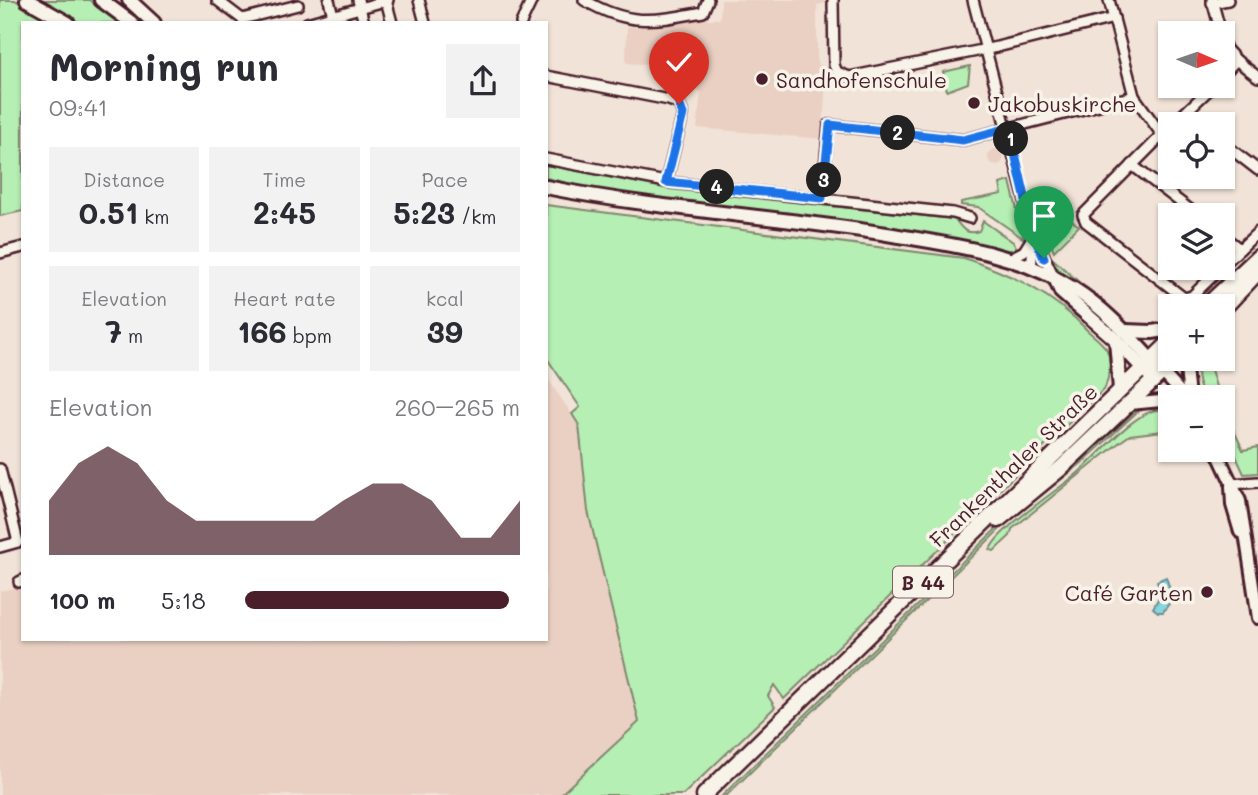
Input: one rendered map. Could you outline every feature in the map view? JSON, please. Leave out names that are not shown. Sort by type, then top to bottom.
[{"type":"main road","points":[[27,0],[64,21]]},
{"type":"main road","points":[[101,0],[129,21]]},
{"type":"main road","points":[[129,0],[151,21]]},
{"type":"main road","points":[[548,187],[620,200],[859,229],[972,248],[1009,259],[1055,278],[1093,302],[1158,376]]},
{"type":"main road","points":[[1219,294],[1258,257]]},
{"type":"main road","points":[[1235,296],[1258,272]]},
{"type":"main road","points":[[1121,335],[1158,331]]},
{"type":"main road","points":[[1120,390],[1121,335]]},
{"type":"main road","name":"Frankenthaler Straße","points":[[704,795],[1158,353]]},
{"type":"main road","name":"Frankenthaler Straße","points":[[716,795],[999,520],[1060,469],[1163,371]]},
{"type":"street","points":[[217,0],[242,19],[298,2],[304,21]]},
{"type":"street","points":[[329,0],[334,19],[359,4],[386,0],[391,21]]},
{"type":"street","points":[[419,0],[424,21]]},
{"type":"street","points":[[522,21],[532,0]]},
{"type":"street","points":[[584,0],[618,17],[646,22],[703,12],[708,0]]},
{"type":"street","points":[[833,0],[834,65],[842,76],[987,49],[1114,18]]},
{"type":"street","points":[[973,0],[1009,128],[1034,235],[1055,278]]},
{"type":"street","points":[[1109,0],[1133,96],[1158,130]]},
{"type":"street","points":[[1218,21],[1212,1],[1228,0]]},
{"type":"street","points":[[359,4],[363,21]]},
{"type":"street","points":[[1236,60],[1258,77]]},
{"type":"street","points":[[548,76],[679,104],[683,114],[666,182]]},
{"type":"street","points":[[822,198],[830,125],[963,140],[1133,96]]},
{"type":"street","points":[[1186,112],[1201,98]]},
{"type":"street","points":[[1158,139],[1083,215],[1086,222],[1158,278]]},
{"type":"street","points":[[1235,152],[1258,170]]},
{"type":"street","points":[[548,159],[666,182],[953,213],[970,219]]},
{"type":"street","points":[[1132,164],[1182,203]]},
{"type":"street","points":[[1235,254],[1258,232]]},
{"type":"street","points":[[1009,259],[1024,251],[1034,235]]},
{"type":"street","points":[[1031,268],[1034,235]]},
{"type":"street","points":[[1235,245],[1240,249]]},
{"type":"street","points":[[0,253],[21,248]]},
{"type":"street","points":[[1161,280],[1184,298],[1192,296],[1209,280]]},
{"type":"street","points":[[1158,376],[1170,385]]},
{"type":"street","points":[[1158,376],[1163,385]]},
{"type":"street","points":[[1128,404],[1158,399]]},
{"type":"street","points":[[1221,462],[1240,501],[1258,618]]},
{"type":"street","points":[[0,469],[18,542],[0,547]]},
{"type":"street","points":[[1231,484],[1258,482]]},
{"type":"shaded area","name":"Sandhofenschule","points":[[721,0],[825,0],[826,3],[817,5],[817,64],[827,67],[822,139],[697,128],[701,92],[697,91],[699,68],[626,63],[627,27],[654,27],[701,19],[720,19]]},
{"type":"shaded area","points":[[993,149],[999,149],[1004,157],[1002,163],[993,165],[988,160],[988,154]]},
{"type":"shaded area","points":[[548,379],[579,425],[588,511],[639,723],[560,795],[0,795],[0,591],[21,586],[21,641],[548,641]]},
{"type":"green space","points":[[0,0],[15,0],[53,21],[21,21],[21,211],[0,216]]},
{"type":"green space","points":[[34,0],[90,0],[117,21],[71,21]]},
{"type":"green space","points":[[970,66],[968,83],[947,91],[943,72]]},
{"type":"green space","points":[[548,165],[669,189],[955,219],[968,232],[979,231],[983,221],[1013,242],[1018,250],[1002,250],[878,226],[603,191],[548,178]]},
{"type":"green space","points":[[1010,181],[1024,239],[978,207],[961,205],[961,202],[1002,194],[1000,184]]},
{"type":"green space","points":[[548,205],[964,258],[999,271],[1046,296],[1099,340],[1109,354],[1105,388],[784,699],[774,685],[768,696],[775,707],[683,795],[560,795],[639,722],[588,511],[579,425],[572,414],[580,407],[548,360]]},
{"type":"green space","points":[[1069,219],[1079,226],[1054,251],[1049,238]]},
{"type":"green space","points":[[1053,259],[1124,322],[1144,327],[1141,330],[1121,324],[1049,261]]},
{"type":"green space","points":[[1197,371],[1211,371],[1216,385],[1200,385]]},
{"type":"green space","points":[[1142,407],[1147,407],[1137,412],[1083,462],[1001,528],[727,795],[723,795],[993,532]]},
{"type":"green space","points":[[1158,410],[1158,432],[1130,435],[1120,442],[1012,529],[1010,536],[994,551],[990,550],[1004,532],[1078,473],[1127,427],[1148,413]]},
{"type":"green space","points":[[1235,433],[1243,450],[1258,447],[1258,473],[1244,474],[1235,454]]},
{"type":"water","points":[[1166,577],[1173,598],[1163,612],[1158,612],[1153,608],[1161,594],[1157,581]]},
{"type":"place","name":"Sandhofenschule","points":[[762,79]]},
{"type":"place","name":"Jakobuskirche","points":[[974,103]]},
{"type":"place","name":"Café Garten","points":[[1207,592]]},
{"type":"route","points":[[679,104],[683,114],[666,182],[822,198],[830,125],[963,140],[1009,128],[1034,235],[1044,258]]}]
